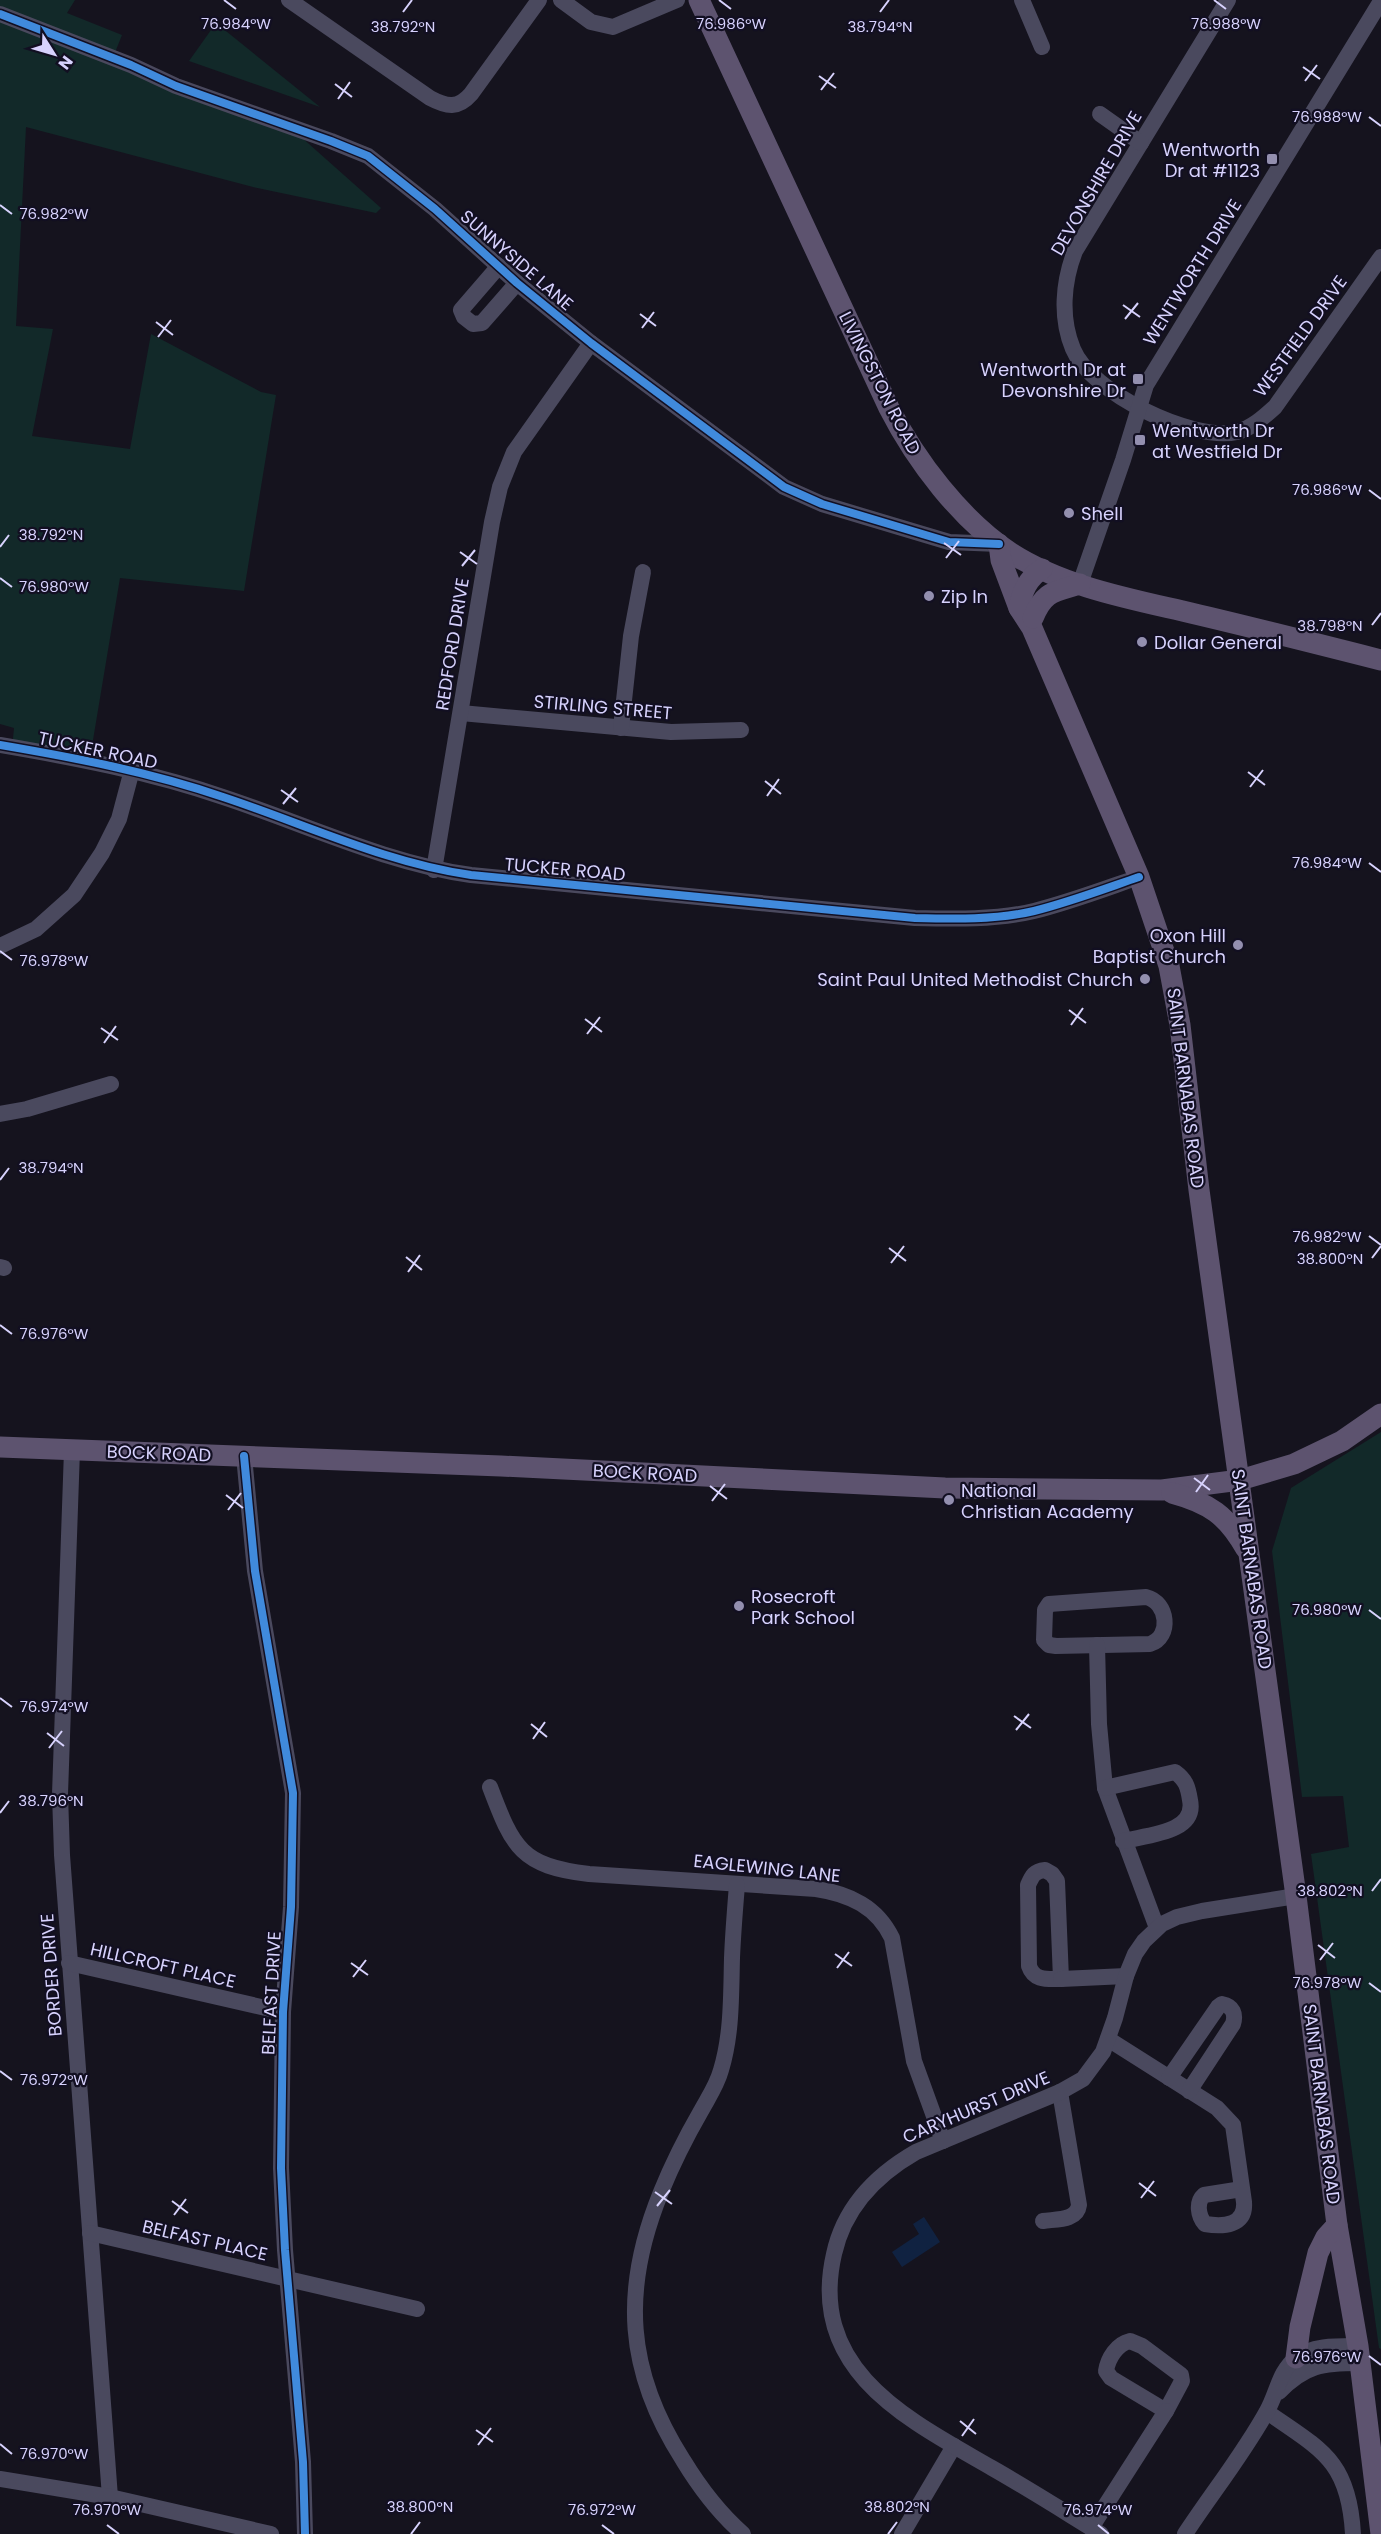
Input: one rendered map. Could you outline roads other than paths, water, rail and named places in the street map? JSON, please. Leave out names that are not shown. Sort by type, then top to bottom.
[{"type":"main road","name":"LIVINGSTON ROAD","points":[[699,0],[904,436],[921,462],[953,501],[999,544],[1042,569],[1080,584],[1381,660]]},
{"type":"main road","name":"SAINT BARNABAS ROAD","points":[[999,544],[1001,560],[1139,877],[1155,919],[1174,986],[1199,1190],[1296,1896],[1337,2226],[1359,2354],[1381,2534]]},
{"type":"main road","points":[[1027,618],[1022,595],[1031,577],[1042,569]]},
{"type":"main road","points":[[1027,618],[1049,593],[1080,584]]},
{"type":"main road","name":"BOCK ROAD","points":[[0,1447],[640,1472],[945,1488],[1162,1490],[1240,1480],[1311,1457],[1342,1441],[1381,1414]]},
{"type":"main road","points":[[1162,1490],[1196,1500],[1222,1515],[1237,1532],[1250,1557]]},
{"type":"main road","points":[[1296,2358],[1300,2327],[1318,2253],[1326,2237],[1337,2226]]},
{"type":"street","points":[[289,0],[430,98],[442,104],[454,106],[463,103],[471,94],[539,0]]},
{"type":"street","points":[[561,0],[591,22],[614,27],[676,0]]},
{"type":"street","points":[[1022,0],[1042,47]]},
{"type":"street","name":"DEVONSHIRE DRIVE","points":[[1138,408],[1113,394],[1079,361],[1069,336],[1065,292],[1068,270],[1075,251],[1228,0]]},
{"type":"street","name":"WENTWORTH DRIVE","points":[[1080,584],[1149,380],[1381,1]]},
{"type":"street","name":"SUNNYSIDE LANE","points":[[0,14],[121,61],[176,86],[368,156],[435,209],[518,283],[591,343],[784,487],[822,504],[949,542],[999,544]]},
{"type":"street","points":[[1100,114],[1141,143]]},
{"type":"street","name":"WESTFIELD DRIVE","points":[[1138,408],[1206,432],[1236,432],[1258,422],[1275,406],[1381,257]]},
{"type":"street","points":[[499,266],[461,310],[464,317],[473,324],[482,323],[518,283]]},
{"type":"street","name":"REDFORD DRIVE","points":[[434,870],[492,522],[503,478],[513,452],[523,436],[591,343]]},
{"type":"street","points":[[621,728],[632,636],[643,572]]},
{"type":"street","name":"STIRLING STREET","points":[[461,713],[680,733],[741,730]]},
{"type":"street","name":"TUCKER ROAD","points":[[0,745],[132,770],[220,796],[434,870],[560,884],[942,919],[1034,911],[1139,877]]},
{"type":"street","points":[[0,946],[36,929],[74,895],[102,853],[119,819],[132,770]]},
{"type":"street","points":[[0,1114],[111,1084]]},
{"type":"street","name":"BORDER DRIVE","points":[[72,1450],[60,1794],[69,1963],[110,2497]]},
{"type":"street","name":"BELFAST DRIVE","points":[[244,1456],[255,1571],[293,1793],[291,1907],[283,2012],[280,2168],[303,2462],[305,2534]]},
{"type":"street","points":[[1146,1597],[1155,1599],[1160,1604],[1164,1614],[1163,1630],[1157,1642],[1097,1645],[1049,1645],[1044,1640],[1043,1633],[1045,1610],[1050,1604],[1057,1602],[1146,1597]]},
{"type":"street","points":[[1097,1645],[1100,1742],[1105,1788],[1157,1928],[1190,1913],[1296,1896]]},
{"type":"street","points":[[1105,1788],[1175,1772],[1186,1781],[1192,1808],[1191,1816],[1184,1824],[1123,1840]]},
{"type":"street","name":"EAGLEWING LANE","points":[[490,1787],[509,1834],[520,1848],[546,1866],[589,1874],[680,1878],[737,1885],[836,1892],[863,1904],[884,1924],[895,1948],[914,2061],[943,2141]]},
{"type":"street","points":[[1061,1979],[1057,1881],[1045,1870],[1037,1871],[1028,1885],[1029,1966],[1032,1973],[1038,1978],[1061,1979],[1126,1976]]},
{"type":"street","points":[[737,1885],[729,2028],[724,2060],[718,2080],[689,2134],[652,2216],[637,2272],[634,2310],[640,2368],[659,2422],[713,2503],[743,2534]]},
{"type":"street","name":"CARYHURST DRIVE","points":[[1096,2531],[891,2406],[861,2378],[847,2355],[837,2332],[830,2283],[834,2251],[842,2229],[869,2186],[898,2162],[1060,2092],[1088,2074],[1098,2061],[1108,2039],[1126,1976],[1140,1947],[1157,1928]]},
{"type":"street","name":"HILLCROFT PLACE","points":[[69,1963],[283,2012]]},
{"type":"street","points":[[1169,2078],[1222,2004],[1233,2009],[1235,2017],[1233,2024],[1189,2091]]},
{"type":"street","points":[[1108,2039],[1217,2108],[1232,2122],[1245,2208],[1243,2216],[1239,2221],[1205,2224],[1201,2219],[1200,2199],[1211,2193],[1242,2189]]},
{"type":"street","points":[[1043,2221],[1073,2216],[1079,2211],[1060,2092]]},
{"type":"street","name":"BELFAST PLACE","points":[[90,2233],[417,2309]]},
{"type":"street","points":[[1096,2531],[1166,2411],[1182,2381],[1181,2375],[1136,2342],[1125,2342],[1119,2346],[1107,2364],[1106,2371],[1111,2378],[1166,2411]]},
{"type":"street","points":[[1270,2404],[1286,2369],[1296,2358],[1313,2351],[1336,2346],[1359,2354]]},
{"type":"street","points":[[1185,2534],[1270,2404],[1293,2378],[1324,2363],[1359,2354]]},
{"type":"street","points":[[1270,2404],[1338,2470],[1351,2510],[1353,2534]]},
{"type":"street","points":[[902,2534],[954,2446]]},
{"type":"street","points":[[0,2479],[110,2497],[271,2534]]},
{"type":"water","points":[[924,2217],[940,2242],[902,2267],[892,2252],[919,2234],[913,2224]]},
{"type":"place","name":"Wentworth Dr at #1123","points":[[1272,159]]},
{"type":"place","name":"Wentworth Dr at Devonshire Dr","points":[[1138,379]]},
{"type":"place","name":"Wentworth Dr at Westfield Dr","points":[[1140,440]]},
{"type":"place","name":"Shell","points":[[1069,513]]},
{"type":"place","name":"Zip In","points":[[929,596]]},
{"type":"place","name":"Dollar General","points":[[1142,642]]},
{"type":"place","name":"Oxon Hill Baptist Church","points":[[1238,945]]},
{"type":"place","name":"Saint Paul United Methodist Church","points":[[1145,979]]},
{"type":"place","name":"National Christian Academy","points":[[949,1500]]},
{"type":"place","name":"Rosecroft Park School","points":[[739,1606]]}]
